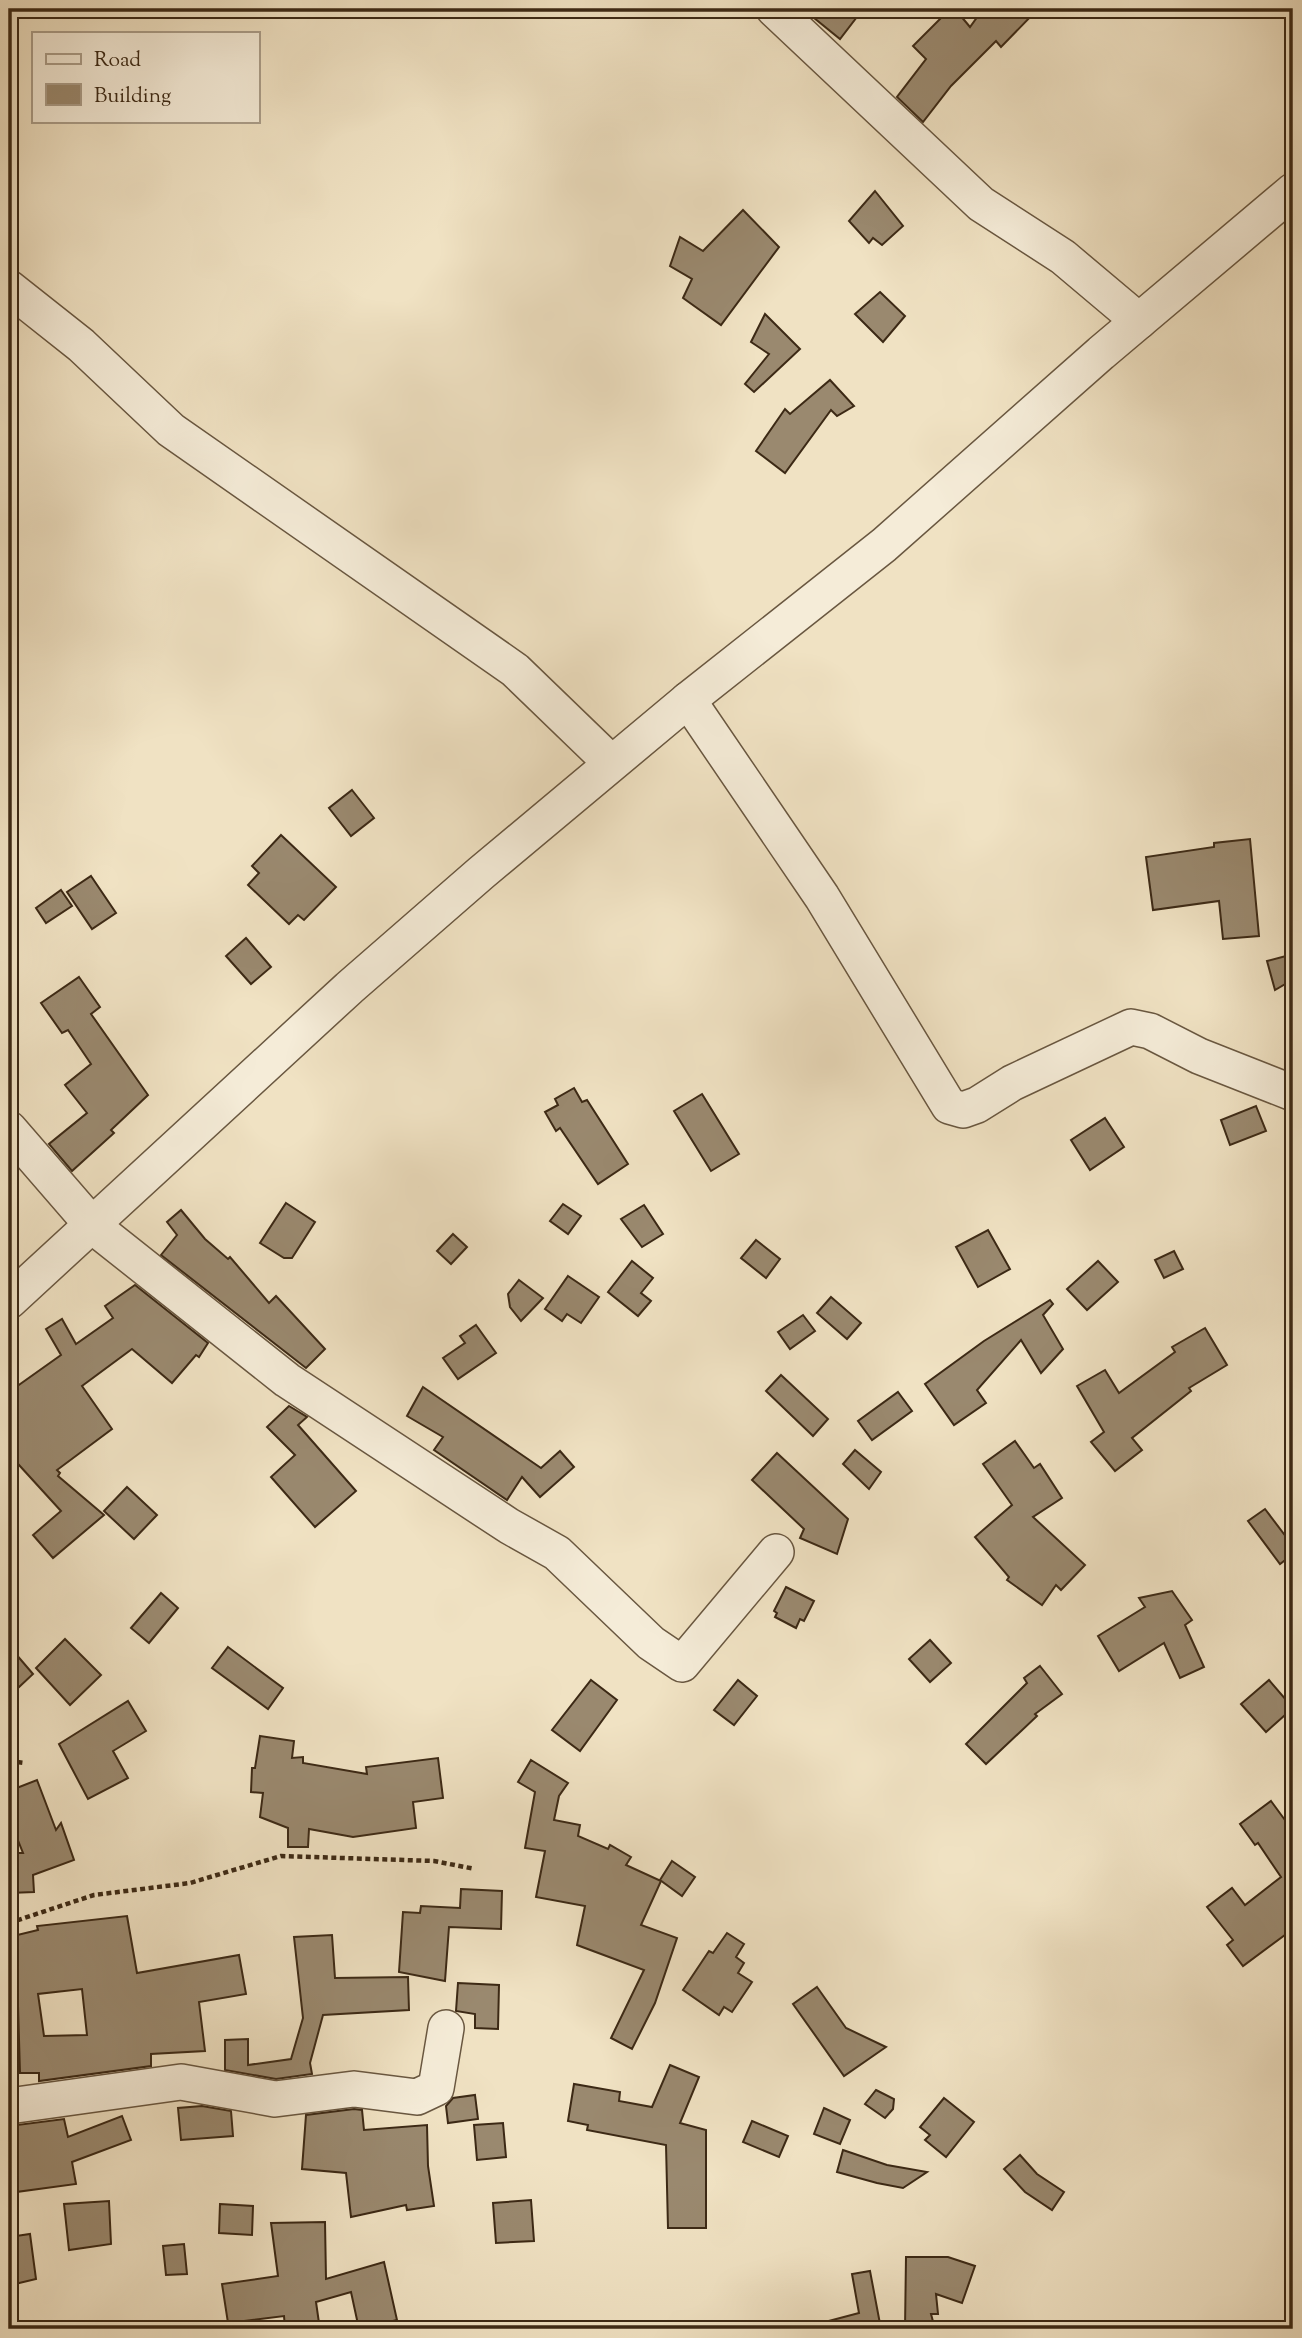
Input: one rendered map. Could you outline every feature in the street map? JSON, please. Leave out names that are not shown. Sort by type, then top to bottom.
[{"type":"street","points":[[774,9],[981,204],[1063,257],[1139,321]]},
{"type":"street","points":[[9,1301],[94,1227],[349,988],[688,700],[884,545],[1139,321],[1293,191]]},
{"type":"street","points":[[9,288],[80,345],[171,430],[515,670],[602,754]]},
{"type":"street","points":[[688,700],[822,897],[949,1106],[963,1110],[977,1105],[1012,1083],[1132,1027],[1150,1031],[1210,1061],[1293,1093]]},
{"type":"street","points":[[9,1129],[94,1227],[287,1380],[509,1526],[557,1553],[651,1643],[682,1664],[776,1552]]},
{"type":"street","points":[[9,2106],[181,2082],[275,2099],[354,2089],[417,2097],[436,2088],[446,2028]]},
{"type":"path","points":[[9,1761],[25,1763]]},
{"type":"path","points":[[9,1923],[94,1895],[190,1883],[281,1856],[434,1861],[475,1869]]},
{"type":"building","points":[[803,9],[863,9],[840,39]]},
{"type":"building","points":[[950,9],[955,9],[970,27],[983,9],[1038,9],[1001,47],[996,41],[951,86],[923,122],[897,97],[926,59],[913,46]]},
{"type":"building","points":[[875,191],[903,226],[882,245],[873,238],[869,243],[849,221]]},
{"type":"building","points":[[743,210],[779,247],[721,325],[683,298],[692,279],[670,266],[680,237],[703,251]]},
{"type":"building","points":[[880,292],[905,316],[883,342],[855,314]]},
{"type":"building","points":[[765,314],[800,349],[754,392],[745,384],[769,354],[751,342]]},
{"type":"building","points":[[830,380],[854,406],[837,416],[831,410],[785,473],[756,451],[785,409],[790,414]]},
{"type":"building","points":[[352,790],[374,818],[351,836],[329,808]]},
{"type":"building","points":[[281,835],[336,887],[304,920],[298,915],[289,924],[248,885],[259,873],[252,866]]},
{"type":"building","points":[[1250,839],[1259,936],[1223,939],[1219,901],[1153,910],[1146,857],[1214,847],[1214,843]]},
{"type":"building","points":[[91,876],[116,913],[92,929],[67,892]]},
{"type":"building","points":[[61,890],[72,906],[46,923],[36,908]]},
{"type":"building","points":[[246,938],[271,967],[251,984],[226,956]]},
{"type":"building","points":[[1286,956],[1292,980],[1275,990],[1267,961]]},
{"type":"building","points":[[79,977],[100,1007],[91,1014],[148,1095],[111,1130],[114,1133],[72,1171],[49,1144],[87,1113],[65,1085],[91,1064],[68,1030],[62,1033],[41,1003]]},
{"type":"building","points":[[574,1088],[582,1102],[587,1100],[628,1164],[598,1184],[560,1128],[556,1131],[545,1112],[558,1105],[555,1099]]},
{"type":"building","points":[[702,1094],[739,1154],[711,1171],[674,1111]]},
{"type":"building","points":[[1256,1106],[1266,1131],[1230,1145],[1221,1120]]},
{"type":"building","points":[[1105,1118],[1124,1147],[1090,1170],[1071,1140]]},
{"type":"building","points":[[286,1203],[315,1222],[292,1258],[284,1258],[260,1243]]},
{"type":"building","points":[[563,1204],[581,1216],[568,1234],[550,1221]]},
{"type":"building","points":[[644,1205],[663,1234],[642,1247],[621,1219]]},
{"type":"building","points":[[181,1210],[205,1239],[228,1259],[230,1257],[269,1303],[276,1296],[325,1349],[306,1368],[161,1255],[177,1235],[167,1222]]},
{"type":"building","points":[[988,1230],[1010,1269],[978,1287],[956,1247]]},
{"type":"building","points":[[453,1234],[467,1247],[451,1264],[437,1251]]},
{"type":"building","points":[[756,1240],[780,1259],[766,1278],[741,1258]]},
{"type":"building","points":[[1174,1251],[1183,1269],[1164,1278],[1155,1260]]},
{"type":"building","points":[[632,1261],[653,1278],[641,1293],[651,1301],[638,1316],[608,1292]]},
{"type":"building","points":[[1098,1261],[1118,1282],[1087,1310],[1067,1289]]},
{"type":"building","points":[[568,1276],[599,1297],[581,1323],[567,1314],[562,1321],[545,1309]]},
{"type":"building","points":[[519,1280],[543,1298],[521,1321],[510,1307],[508,1294]]},
{"type":"building","points":[[135,1285],[208,1343],[199,1357],[196,1355],[172,1383],[132,1349],[82,1386],[112,1429],[57,1470],[60,1473],[58,1476],[104,1515],[53,1558],[33,1535],[61,1511],[9,1454],[9,1392],[61,1355],[46,1329],[62,1319],[76,1344],[113,1318],[105,1306]]},
{"type":"building","points":[[831,1297],[861,1323],[847,1339],[817,1313]]},
{"type":"building","points":[[1050,1300],[1053,1304],[1043,1315],[1063,1349],[1041,1373],[1021,1340],[977,1390],[986,1403],[954,1425],[925,1384],[984,1341]]},
{"type":"building","points":[[803,1315],[815,1331],[790,1349],[778,1332]]},
{"type":"building","points":[[476,1325],[496,1353],[458,1379],[443,1358],[465,1343],[460,1336]]},
{"type":"building","points":[[1205,1328],[1227,1365],[1189,1388],[1191,1391],[1132,1438],[1142,1450],[1115,1471],[1091,1442],[1104,1432],[1077,1386],[1105,1370],[1119,1393],[1175,1352],[1172,1347]]},
{"type":"building","points":[[781,1375],[828,1419],[813,1436],[766,1391]]},
{"type":"building","points":[[423,1387],[541,1468],[560,1451],[574,1467],[540,1497],[522,1477],[507,1500],[434,1450],[443,1437],[407,1416]]},
{"type":"building","points":[[898,1392],[912,1411],[872,1440],[858,1421]]},
{"type":"building","points":[[289,1406],[307,1417],[298,1425],[356,1491],[315,1527],[271,1477],[295,1455],[267,1427]]},
{"type":"building","points":[[1015,1441],[1034,1468],[1040,1464],[1062,1498],[1033,1517],[1085,1565],[1061,1590],[1056,1585],[1042,1605],[1007,1580],[1009,1577],[975,1537],[1012,1505],[983,1464]]},
{"type":"building","points":[[855,1450],[881,1472],[869,1489],[843,1464]]},
{"type":"building","points":[[777,1453],[848,1519],[837,1554],[800,1538],[804,1529],[752,1480]]},
{"type":"building","points":[[127,1487],[157,1515],[134,1539],[104,1511]]},
{"type":"building","points":[[1265,1509],[1293,1546],[1293,1554],[1280,1564],[1248,1521]]},
{"type":"building","points":[[786,1587],[814,1601],[804,1621],[800,1619],[796,1628],[775,1617],[777,1613],[774,1611]]},
{"type":"building","points":[[1172,1591],[1192,1620],[1185,1625],[1204,1667],[1180,1678],[1164,1643],[1119,1671],[1098,1636],[1145,1607],[1139,1598]]},
{"type":"building","points":[[161,1593],[178,1608],[149,1643],[131,1628]]},
{"type":"building","points":[[65,1639],[101,1675],[70,1705],[36,1668]]},
{"type":"building","points":[[930,1640],[951,1663],[930,1682],[909,1659]]},
{"type":"building","points":[[9,1646],[33,1674],[18,1688],[9,1677]]},
{"type":"building","points":[[228,1647],[283,1688],[268,1709],[212,1668]]},
{"type":"building","points":[[1040,1666],[1062,1694],[1035,1714],[1037,1716],[986,1764],[966,1744],[1027,1683],[1024,1678]]},
{"type":"building","points":[[591,1680],[617,1700],[580,1751],[552,1730]]},
{"type":"building","points":[[738,1680],[757,1696],[734,1725],[714,1710]]},
{"type":"building","points":[[1269,1680],[1293,1708],[1266,1732],[1241,1704]]},
{"type":"building","points":[[128,1701],[146,1731],[113,1751],[128,1778],[88,1799],[59,1744]]},
{"type":"building","points":[[260,1736],[294,1741],[292,1758],[303,1757],[303,1763],[367,1774],[366,1767],[438,1758],[443,1798],[413,1802],[416,1828],[353,1837],[309,1829],[308,1847],[288,1847],[288,1828],[260,1817],[263,1793],[251,1792],[252,1768],[255,1768]]},
{"type":"building","points":[[531,1760],[568,1783],[559,1796],[554,1820],[580,1825],[578,1836],[608,1849],[610,1845],[631,1857],[626,1865],[661,1881],[641,1925],[677,1938],[655,2003],[632,2049],[611,2038],[644,1970],[577,1945],[585,1906],[536,1897],[545,1851],[525,1848],[535,1792],[518,1782]]},
{"type":"building","points":[[37,1780],[56,1830],[61,1823],[74,1860],[33,1875],[34,1892],[9,1893],[9,1853],[23,1853],[9,1818],[9,1791]]},
{"type":"building","points":[[1271,1801],[1293,1831],[1293,1929],[1243,1966],[1227,1945],[1233,1940],[1207,1907],[1232,1888],[1245,1905],[1281,1877],[1258,1843],[1255,1845],[1240,1824]]},
{"type":"building","points":[[672,1861],[695,1877],[682,1896],[660,1880]]},
{"type":"building","points":[[461,1889],[502,1891],[501,1929],[449,1927],[445,1981],[399,1972],[403,1912],[420,1913],[421,1906],[460,1908]]},
{"type":"building","points":[[127,1916],[137,1973],[239,1955],[246,1994],[199,2002],[205,2051],[151,2054],[151,2066],[39,2081],[39,2073],[20,2073],[18,2006],[9,2008],[9,1937],[38,1930],[37,1926]],"holes":[[[82,1989],[87,2035],[44,2036],[38,1994]]]},
{"type":"building","points":[[727,1933],[744,1944],[736,1957],[744,1963],[738,1973],[752,1982],[732,2012],[724,2007],[719,2015],[683,1990],[709,1951],[713,1953]]},
{"type":"building","points":[[332,1935],[335,1978],[408,1977],[409,2010],[323,2015],[310,2063],[312,2074],[276,2079],[225,2070],[225,2040],[248,2039],[248,2065],[291,2059],[303,2018],[294,1937]]},
{"type":"building","points":[[458,1983],[499,1985],[498,2029],[475,2028],[475,2014],[456,2011]]},
{"type":"building","points":[[817,1987],[846,2028],[886,2047],[844,2076],[793,2004]]},
{"type":"building","points":[[670,2065],[699,2077],[680,2123],[706,2130],[706,2228],[668,2228],[666,2145],[587,2130],[588,2125],[568,2121],[574,2084],[620,2092],[619,2101],[652,2107]]},
{"type":"building","points":[[876,2090],[894,2099],[893,2109],[885,2118],[865,2104]]},
{"type":"building","points":[[475,2095],[478,2119],[448,2123],[446,2106],[453,2098]]},
{"type":"building","points":[[944,2098],[974,2122],[946,2157],[925,2140],[930,2135],[920,2127]]},
{"type":"building","points":[[202,2106],[231,2111],[233,2136],[181,2140],[178,2108]]},
{"type":"building","points":[[824,2108],[850,2120],[840,2144],[814,2134]]},
{"type":"building","points":[[362,2110],[364,2130],[427,2125],[428,2166],[434,2206],[407,2210],[406,2205],[351,2217],[346,2173],[302,2169],[306,2115]]},
{"type":"building","points":[[122,2116],[131,2140],[72,2162],[76,2184],[16,2192],[9,2126],[64,2119],[68,2137]]},
{"type":"building","points":[[752,2121],[788,2136],[779,2157],[743,2142]]},
{"type":"building","points":[[503,2123],[506,2157],[477,2160],[474,2125]]},
{"type":"building","points":[[843,2150],[887,2165],[927,2172],[903,2188],[877,2183],[837,2172]]},
{"type":"building","points":[[1020,2155],[1037,2174],[1064,2192],[1052,2210],[1025,2192],[1004,2169]]},
{"type":"building","points":[[531,2200],[534,2241],[496,2243],[493,2203]]},
{"type":"building","points":[[109,2201],[111,2244],[69,2250],[64,2204]]},
{"type":"building","points":[[220,2204],[253,2206],[252,2235],[219,2233]]},
{"type":"building","points":[[325,2222],[326,2279],[384,2262],[397,2320],[359,2329],[351,2292],[316,2302],[319,2323],[285,2328],[284,2316],[228,2323],[222,2284],[278,2276],[271,2223]]},
{"type":"building","points":[[30,2234],[36,2279],[15,2284],[9,2259],[9,2237]]},
{"type":"building","points":[[184,2244],[187,2274],[166,2275],[163,2246]]},
{"type":"building","points":[[906,2257],[948,2257],[975,2266],[962,2303],[936,2294],[938,2314],[931,2314],[935,2329],[905,2329]]},
{"type":"building","points":[[870,2271],[881,2329],[822,2329],[821,2323],[859,2313],[852,2274]]}]
